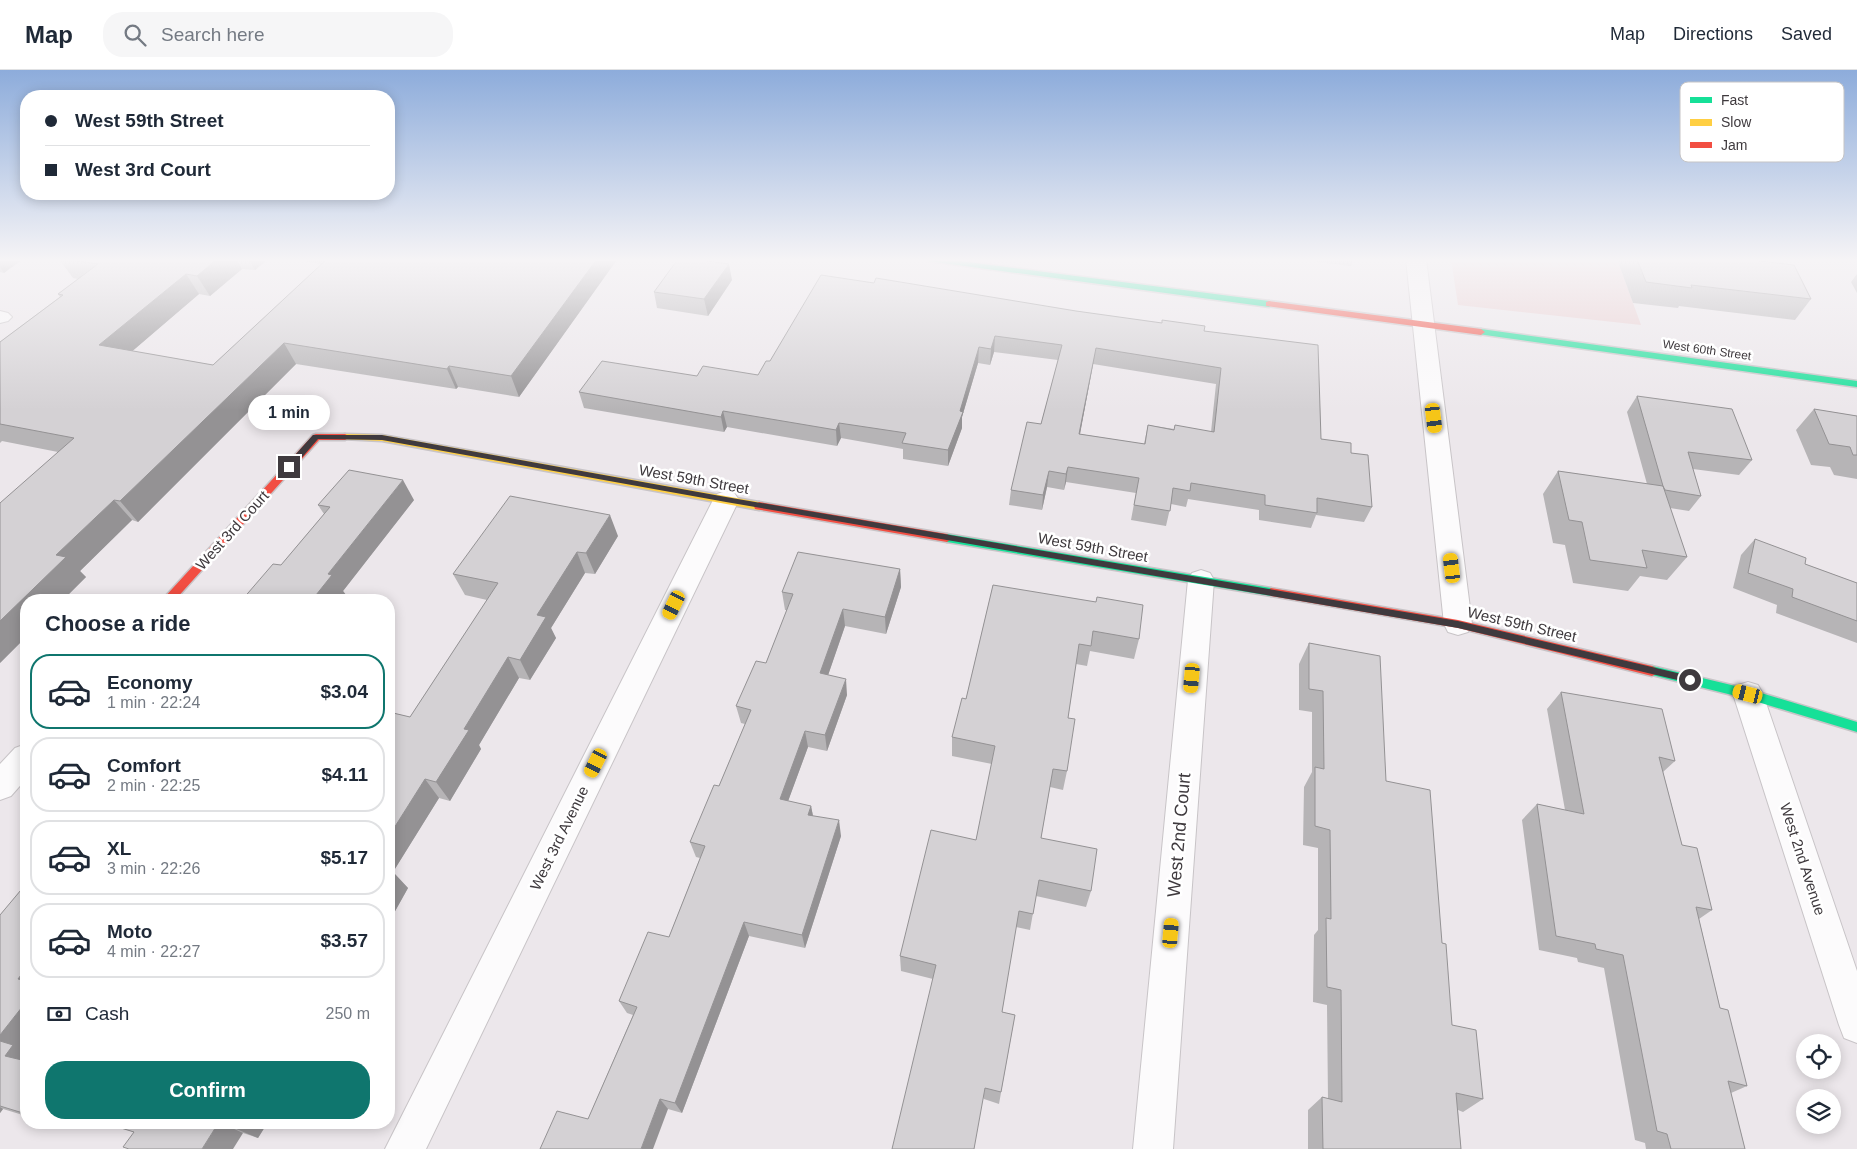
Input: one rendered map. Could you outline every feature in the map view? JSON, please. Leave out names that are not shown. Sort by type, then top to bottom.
[{"type":"street","name":"West 60th Street","points":[[1311,309],[1857,384]]},
{"type":"street","points":[[1421,309],[1458,624]]},
{"type":"street","name":"West 59th Street","points":[[316,437],[382,438],[726,500],[1458,624],[1748,694],[1857,727]]},
{"type":"street","name":"West 3rd Court","points":[[173,594],[316,437]]},
{"type":"street","name":"West 3rd Avenue","points":[[405,1149],[726,500]]},
{"type":"street","name":"West 2nd Court","points":[[1153,1149],[1201,580]]},
{"type":"street","name":"West 2nd Avenue","points":[[1748,694],[1857,1025]]},
{"type":"street","points":[[0,786],[20,764]]},
{"type":"shaded area","points":[[1498,309],[1635,309],[1641,325]]},
{"type":"building","points":[[44,309],[143,309],[99,345],[213,365],[273,309],[560,309],[511,376],[449,366],[447,369],[284,343],[120,501],[114,500],[56,555],[66,557],[28,594],[20,594],[20,602],[0,621],[0,503],[74,438],[0,424],[0,342]]},
{"type":"building","points":[[801,309],[1066,309],[1162,323],[1162,320],[1205,326],[1204,331],[1318,345],[1321,439],[1351,443],[1351,453],[1368,455],[1372,507],[1317,498],[1317,513],[1265,505],[1265,495],[1191,483],[1190,491],[1173,488],[1170,511],[1134,505],[1139,478],[1068,467],[1066,474],[1049,471],[1043,495],[1011,490],[1027,422],[1041,424],[1062,345],[995,336],[991,349],[979,347],[960,411],[963,412],[948,450],[902,443],[906,433],[839,423],[836,430],[723,411],[721,417],[579,392],[602,361],[697,376],[703,366],[758,375],[766,361],[770,361]],"holes":[[[1096,348],[1221,368],[1214,432],[1175,425],[1174,430],[1148,425],[1145,444],[1079,434]]]},
{"type":"building","points":[[1637,396],[1732,409],[1752,460],[1688,452],[1701,496],[1665,490]]},
{"type":"building","points":[[1814,409],[1857,416],[1857,455],[1853,455],[1850,447],[1829,444]]},
{"type":"building","points":[[349,470],[403,480],[328,574],[332,575],[317,594],[247,594],[273,564],[281,565],[330,507],[318,505]]},
{"type":"building","points":[[1558,471],[1663,486],[1687,557],[1642,550],[1647,568],[1590,560],[1582,522],[1569,520]]},
{"type":"building","points":[[510,496],[610,515],[586,553],[577,552],[537,615],[546,617],[520,660],[508,657],[464,729],[469,730],[436,782],[425,779],[395,826],[395,713],[410,717],[498,583],[453,574]]},
{"type":"building","points":[[1755,539],[1806,558],[1805,564],[1857,583],[1857,621],[1792,597],[1793,589],[1748,573]]},
{"type":"building","points":[[798,552],[900,569],[885,617],[843,609],[820,673],[846,679],[825,735],[805,731],[780,799],[811,806],[808,815],[839,820],[802,935],[744,922],[675,1103],[660,1099],[641,1149],[540,1149],[557,1111],[588,1119],[637,1007],[619,1001],[648,932],[669,937],[705,846],[690,842],[714,785],[719,786],[751,710],[736,706],[756,661],[766,663],[793,594],[782,592]]},
{"type":"building","points":[[993,585],[1096,602],[1097,597],[1143,605],[1139,639],[1093,631],[1091,646],[1079,644],[1068,718],[1075,719],[1067,771],[1053,769],[1041,838],[1097,849],[1091,891],[1039,880],[1033,914],[1019,911],[1002,1012],[1015,1015],[1001,1092],[985,1088],[974,1149],[892,1149],[936,965],[900,956],[931,830],[976,840],[995,746],[952,737],[962,698],[966,699]]},
{"type":"building","points":[[1309,643],[1380,656],[1386,781],[1430,790],[1442,943],[1446,944],[1452,1025],[1476,1030],[1483,1099],[1456,1093],[1461,1149],[1323,1149],[1322,1097],[1342,1102],[1341,990],[1327,987],[1326,918],[1331,919],[1330,830],[1315,826],[1315,767],[1324,769],[1323,691],[1309,689]]},
{"type":"building","points":[[1561,692],[1662,709],[1675,761],[1659,757],[1682,845],[1697,848],[1712,910],[1696,907],[1720,1008],[1728,1010],[1747,1086],[1728,1081],[1745,1149],[1671,1149],[1667,1134],[1657,1131],[1623,955],[1596,949],[1595,944],[1556,936],[1537,804],[1584,814]]},
{"type":"building","points":[[20,891],[20,976],[18,979],[20,980],[20,1010],[0,1035],[0,915]]},
{"type":"building","points":[[0,1041],[13,1045],[5,1056],[20,1060],[20,1112],[0,1106]]},
{"type":"building","points":[[124,1129],[215,1129],[202,1149],[129,1149],[123,1147],[134,1132]]},
{"type":"traffic: fast","points":[[1481,332],[1857,384]]},
{"type":"traffic: fast","points":[[947,538],[1271,592]]},
{"type":"traffic: fast","points":[[1652,671],[1748,694],[1857,727]]},
{"type":"traffic: slow","points":[[345,437],[382,438],[759,506]]},
{"type":"traffic: jam","points":[[1310,309],[1481,332]]},
{"type":"traffic: jam","points":[[173,594],[316,437],[345,437]]},
{"type":"traffic: jam","points":[[759,506],[947,538]]},
{"type":"traffic: jam","points":[[1271,592],[1458,624],[1652,671]]},
{"type":"route","points":[[289,467],[316,437],[382,438],[726,500],[1458,624],[1690,680]]}]
